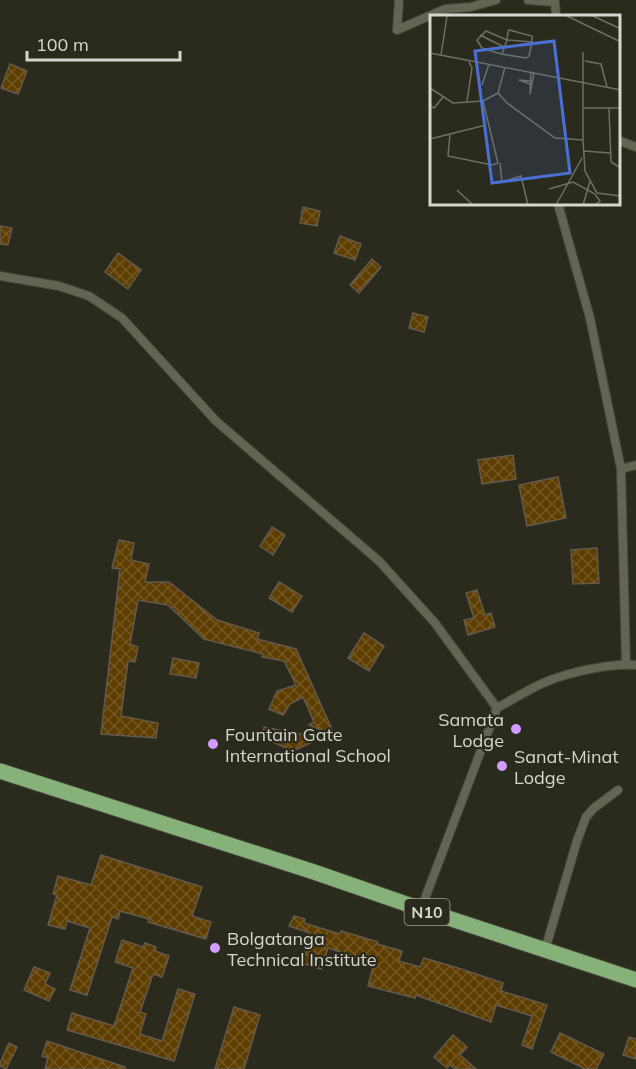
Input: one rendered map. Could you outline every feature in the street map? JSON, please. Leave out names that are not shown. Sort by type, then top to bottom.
[{"type":"highway","name":"N10","points":[[0,771],[314,872],[636,980]]},
{"type":"street","points":[[399,0],[397,30],[430,16]]},
{"type":"street","points":[[432,15],[446,9],[471,7],[496,0]]},
{"type":"street","points":[[528,0],[555,2],[556,15]]},
{"type":"street","points":[[621,141],[636,147]]},
{"type":"street","points":[[559,206],[590,318],[621,469],[626,664]]},
{"type":"street","points":[[0,276],[59,286],[89,296],[122,318],[216,421],[380,561],[435,623],[497,708]]},
{"type":"street","points":[[621,469],[636,465]]},
{"type":"street","points":[[421,909],[497,708],[548,681],[582,671],[626,664],[636,665]]},
{"type":"street","points":[[545,950],[586,817],[618,790]]},
{"type":"building","points":[[10,64],[27,71],[18,94],[1,88]]},
{"type":"building","points":[[303,207],[320,211],[317,226],[300,223]]},
{"type":"building","points":[[0,226],[12,228],[8,245],[0,244]]},
{"type":"building","points":[[340,236],[361,244],[355,260],[334,253]]},
{"type":"building","points":[[118,253],[141,270],[128,289],[105,272]]},
{"type":"building","points":[[372,259],[381,267],[359,293],[350,285]]},
{"type":"building","points":[[413,313],[428,317],[424,332],[409,328]]},
{"type":"building","points":[[513,455],[516,479],[482,484],[478,460]]},
{"type":"building","points":[[558,477],[566,518],[527,526],[519,485]]},
{"type":"building","points":[[272,527],[285,535],[273,555],[260,546]]},
{"type":"building","points":[[119,540],[134,543],[131,560],[149,564],[145,582],[169,582],[217,620],[259,633],[257,639],[296,649],[335,736],[309,725],[314,722],[303,697],[290,704],[283,715],[269,709],[277,691],[296,685],[284,661],[262,657],[263,654],[204,639],[168,605],[138,600],[130,644],[138,647],[135,662],[128,661],[121,716],[158,723],[156,738],[101,734],[120,569],[112,568]]},
{"type":"building","points":[[597,548],[599,583],[573,584],[571,550]]},
{"type":"building","points":[[279,582],[302,596],[292,612],[269,598]]},
{"type":"building","points":[[477,590],[485,615],[491,613],[495,627],[468,635],[464,620],[474,618],[466,593]]},
{"type":"building","points":[[364,633],[384,646],[369,671],[348,658]]},
{"type":"building","points":[[173,658],[199,663],[196,678],[170,674]]},
{"type":"building","points":[[264,727],[321,738],[293,751],[261,737]]},
{"type":"building","points":[[101,855],[202,887],[192,916],[211,922],[206,939],[120,911],[118,919],[112,917],[87,995],[70,990],[90,928],[67,921],[65,929],[48,925],[57,895],[53,894],[58,876],[91,885]]},
{"type":"building","points":[[294,916],[305,919],[304,923],[340,934],[341,931],[402,951],[399,961],[420,967],[424,958],[458,968],[503,983],[501,991],[547,1005],[532,1049],[522,1045],[532,1016],[496,1005],[491,1022],[416,995],[415,998],[368,986],[374,963],[328,948],[321,969],[301,963],[310,933],[289,926]]},
{"type":"building","points":[[122,940],[143,947],[145,943],[156,947],[155,951],[169,956],[162,977],[153,974],[140,1012],[146,1014],[140,1034],[162,1041],[178,989],[195,994],[174,1061],[67,1030],[72,1013],[114,1026],[133,968],[115,962]]},
{"type":"building","points":[[34,967],[50,973],[45,984],[55,989],[49,1001],[24,990]]},
{"type":"building","points":[[234,1007],[260,1015],[244,1069],[215,1069]]},
{"type":"building","points":[[560,1033],[604,1054],[596,1069],[585,1069],[551,1052]]},
{"type":"building","points":[[453,1035],[467,1047],[460,1055],[476,1069],[455,1069],[450,1065],[447,1068],[434,1057]]},
{"type":"building","points":[[629,1037],[636,1039],[636,1059],[623,1055]]},
{"type":"building","points":[[47,1041],[125,1067],[125,1069],[45,1069],[48,1058],[42,1056]]},
{"type":"building","points":[[9,1043],[17,1047],[6,1069],[0,1066],[0,1063]]},
{"type":"place","name":"Samata Lodge","points":[[516,729]]},
{"type":"place","name":"Fountain Gate International School","points":[[213,744]]},
{"type":"place","name":"Sanat-Minat Lodge","points":[[502,766]]},
{"type":"place","name":"Bolgatanga Technical Institute","points":[[215,948]]}]
